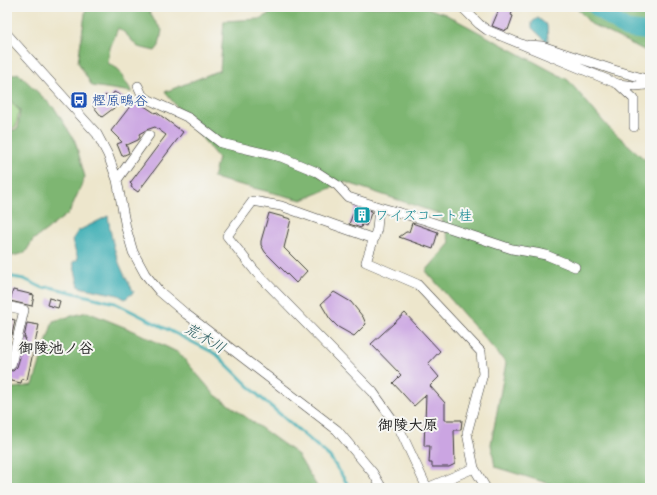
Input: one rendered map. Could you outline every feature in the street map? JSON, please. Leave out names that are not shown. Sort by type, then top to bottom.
[{"type":"street","points":[[462,7],[487,30],[518,43],[618,84],[635,86],[646,85],[648,82],[646,79],[542,46],[518,43]]},
{"type":"street","points":[[7,34],[97,134],[108,155],[118,180],[126,228],[133,252],[145,274],[159,291],[186,314],[337,430],[373,473],[382,488]]},
{"type":"street","points":[[618,84],[634,99],[634,127]]},
{"type":"street","points":[[138,86],[143,98],[189,118],[221,143],[281,157],[317,172],[337,185],[348,197],[425,220],[512,249],[546,255],[575,266]]},
{"type":"street","points":[[118,180],[149,135]]},
{"type":"street","points":[[374,239],[281,206],[253,201],[227,236],[255,271],[373,392],[400,430],[427,488],[474,468]]},
{"type":"street","points":[[379,207],[377,229],[366,262],[417,284],[481,352],[483,374],[467,432],[474,468],[486,488]]},
{"type":"street","points":[[7,306],[24,310],[11,365],[7,364]]},
{"type":"green space","points":[[86,7],[147,7],[154,20],[162,30],[159,46],[155,51],[138,47],[118,28],[110,48],[108,63],[118,69],[132,92],[92,86],[78,62]]},
{"type":"green space","points":[[282,7],[424,7],[445,14],[568,80],[608,127],[650,164],[650,488],[563,488],[495,467],[491,444],[506,363],[426,271],[450,243],[440,214],[345,182],[302,200],[213,178],[218,158],[165,92],[220,70],[224,21],[259,19]]},
{"type":"green space","points":[[576,7],[650,7],[650,53],[591,24]]},
{"type":"green space","points":[[18,73],[55,109],[75,141],[85,177],[69,213],[33,240],[25,253],[12,256],[7,263],[7,131],[18,129],[20,110],[7,97],[7,77]]},
{"type":"green space","points":[[7,99],[19,110],[16,127],[7,129]]},
{"type":"green space","points":[[87,312],[134,331],[179,353],[214,394],[297,454],[318,488],[7,488],[7,387],[14,388],[33,385],[53,321]]},
{"type":"water","points":[[538,18],[547,25],[548,41],[546,41],[532,28],[532,22]]},
{"type":"water","points":[[108,216],[116,256],[128,283],[134,292],[125,299],[118,295],[79,287],[73,262],[78,259],[72,240],[78,231]]},
{"type":"building","points":[[500,7],[506,7],[513,10],[511,15],[513,16],[508,30],[506,29],[505,31],[492,26]]},
{"type":"building","points":[[114,92],[126,99],[102,117],[93,106],[106,95],[109,100]]},
{"type":"building","points":[[135,100],[155,113],[156,112],[183,132],[138,192],[131,187],[132,185],[130,183],[166,135],[155,127],[146,130],[139,134],[140,137],[138,140],[127,145],[126,144],[129,153],[122,156],[117,144],[122,142],[111,131]]},
{"type":"building","name":"ワイズコート桂","points":[[356,206],[372,211],[366,226],[362,224],[361,228],[349,224]]},
{"type":"building","points":[[269,213],[291,219],[284,248],[307,271],[296,283],[265,252],[261,245]]},
{"type":"building","points":[[412,223],[438,232],[433,249],[399,237],[406,232],[409,232]]},
{"type":"building","points":[[13,290],[34,295],[32,306],[10,301]]},
{"type":"building","points":[[334,292],[351,302],[363,317],[366,324],[354,336],[338,327],[330,319],[321,304]]},
{"type":"building","points":[[49,298],[60,301],[58,308],[47,305]]},
{"type":"building","points":[[405,313],[440,351],[428,364],[439,377],[430,386],[445,403],[445,420],[462,420],[461,430],[454,430],[455,464],[449,467],[432,467],[432,463],[429,463],[430,446],[424,446],[426,395],[414,406],[393,383],[401,375],[371,344]]},
{"type":"building","points":[[7,318],[15,320],[12,335],[7,334]]},
{"type":"building","points":[[27,323],[39,325],[27,380],[22,379],[21,383],[7,380],[7,370],[13,371],[17,367],[26,338],[24,338]]},
{"type":"waterway","points":[[596,7],[626,29],[650,32]]},
{"type":"waterway","name":"荒木川","points":[[7,276],[24,279],[43,288],[50,287],[115,303],[216,354],[260,397],[330,457],[350,488]]},
{"type":"place","name":"樫原鴫谷","points":[[79,100]]},
{"type":"place","name":"ワイズコート桂","points":[[362,215]]},
{"type":"district","name":"御陵池ノ谷","points":[[56,348]]},
{"type":"district","name":"御陵大原","points":[[408,425]]}]
